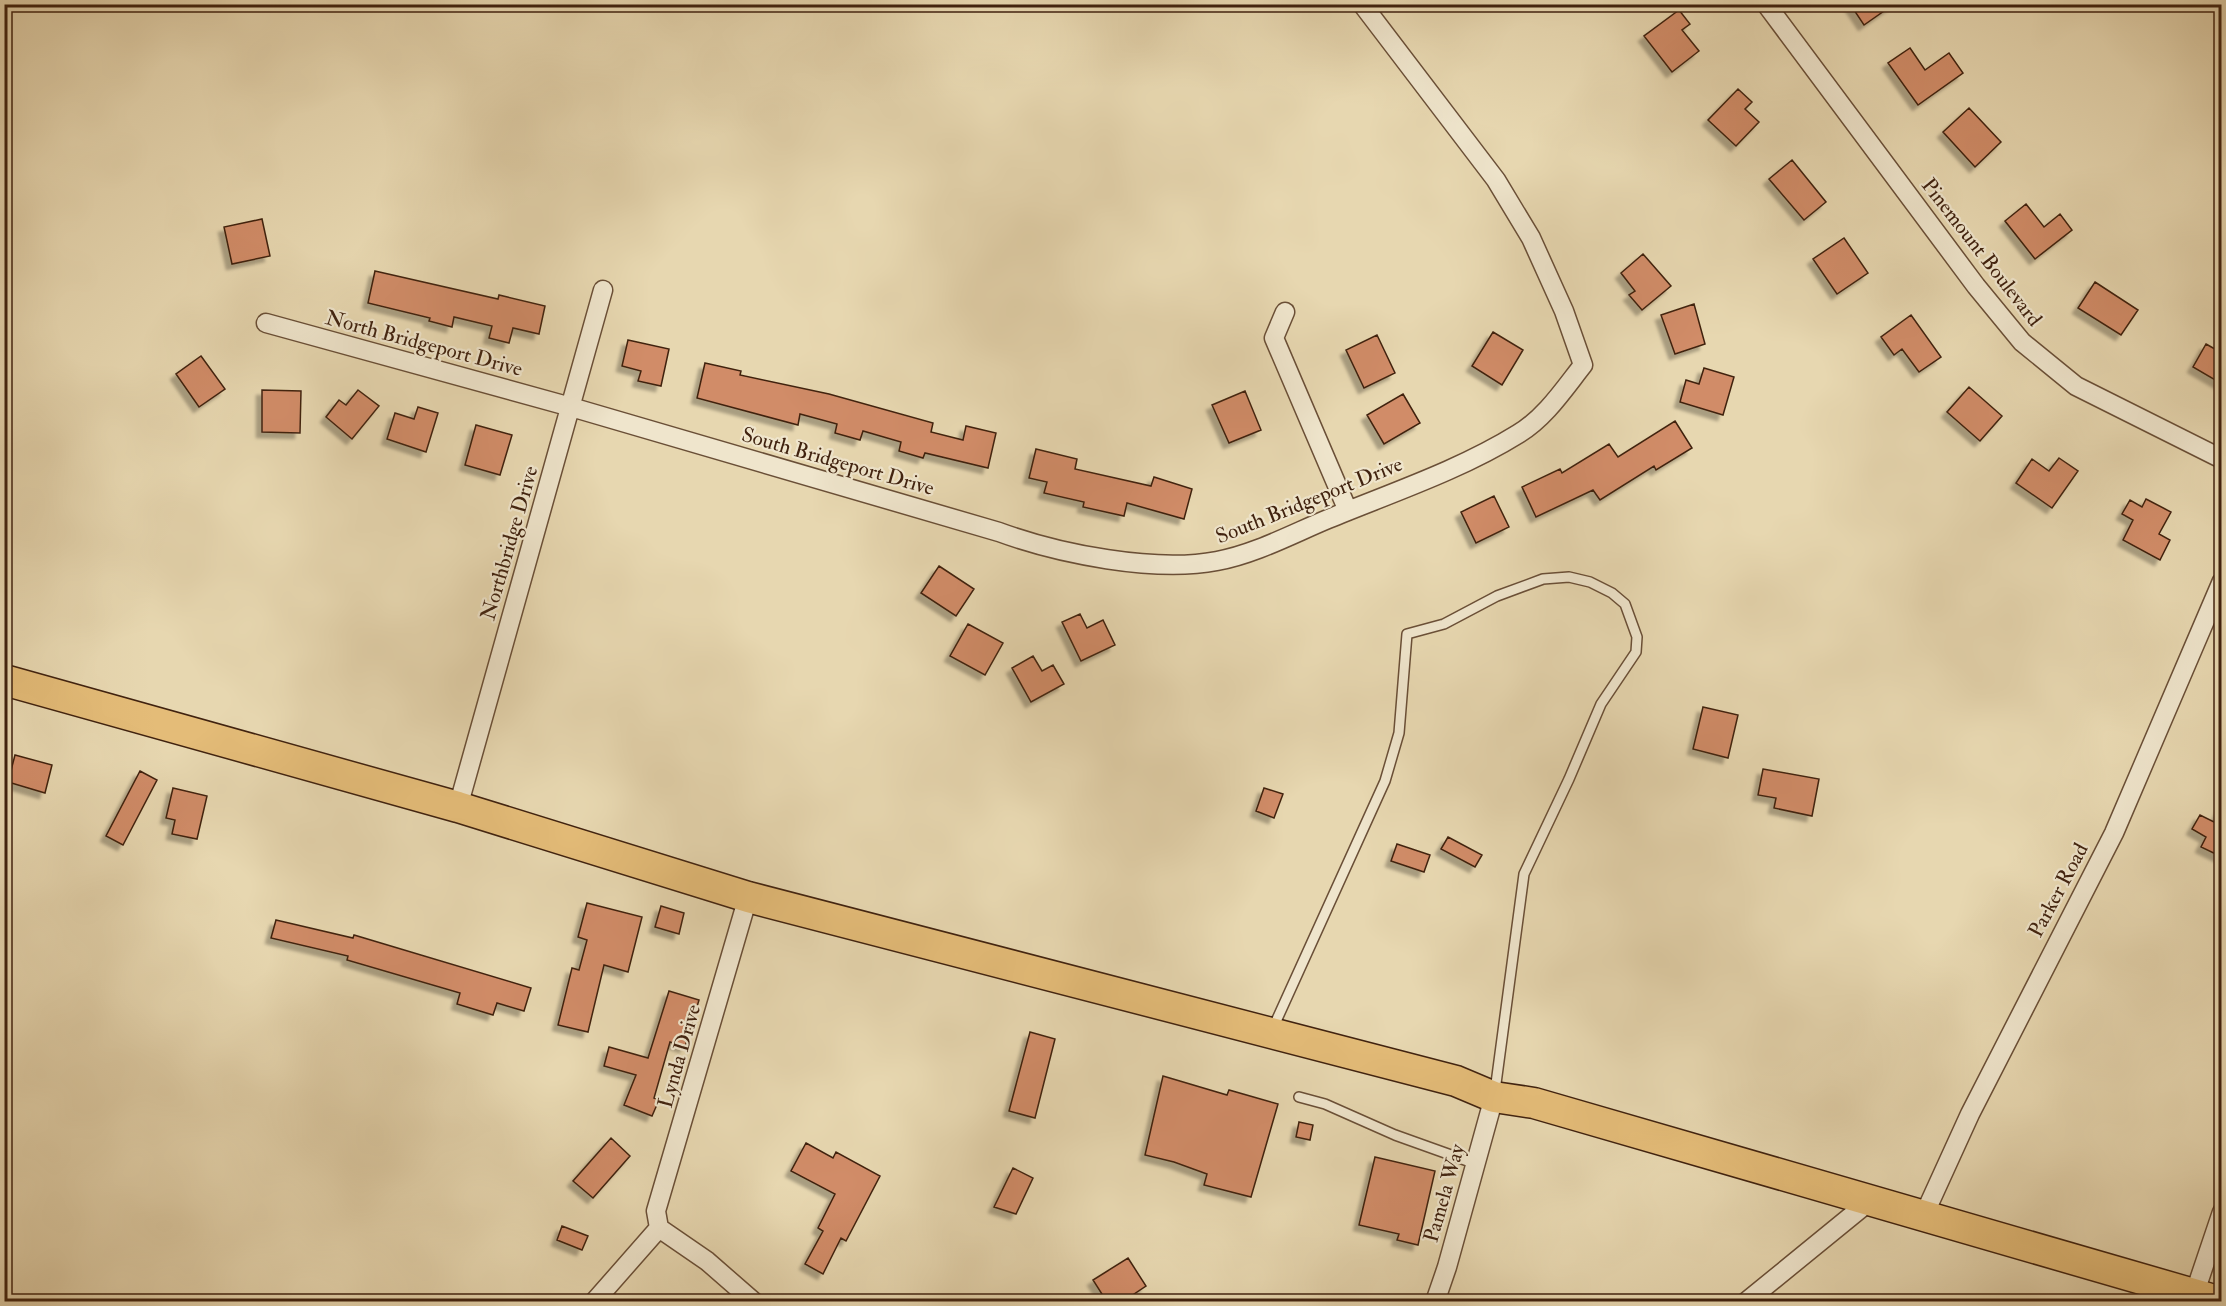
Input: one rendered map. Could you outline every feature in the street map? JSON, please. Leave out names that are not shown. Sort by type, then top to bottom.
[{"type":"highway","points":[[4,680],[458,807],[748,897],[1456,1081],[1494,1097],[1534,1103],[2208,1297]]},
{"type":"street","name":"South Bridgeport Drive","points":[[571,407],[999,532],[1038,546],[1153,566],[1218,561],[1247,552],[1470,459],[1520,434],[1544,412],[1583,365],[1564,312],[1531,238],[1502,190],[1362,4]]},
{"type":"street","name":"Pinemount Boulevard","points":[[1766,4],[1976,286],[2022,342],[2076,386],[2222,459]]},
{"type":"street","name":"Northbridge Drive","points":[[458,807],[603,290]]},
{"type":"street","points":[[1285,312],[1274,338],[1348,511]]},
{"type":"street","name":"North Bridgeport Drive","points":[[266,323],[571,407]]},
{"type":"street","name":"Parker Road","points":[[1924,1215],[1970,1114],[2114,832],[2222,581]]},
{"type":"street","name":"Lynda Drive","points":[[659,1228],[656,1211],[748,897]]},
{"type":"street","name":"Pamela Way","points":[[1435,1302],[1494,1097]]},
{"type":"street","points":[[1746,1302],[1871,1200]]},
{"type":"street","points":[[2208,1297],[2222,1212]]},
{"type":"street","points":[[594,1302],[659,1228],[707,1261],[754,1302]]},
{"type":"lane","points":[[1270,1033],[1385,781],[1399,733],[1407,634],[1444,624],[1497,596],[1543,579],[1569,577],[1590,582],[1612,593],[1625,604],[1637,637],[1636,652],[1601,704],[1524,874],[1520,919],[1502,1024],[1494,1097]]},
{"type":"lane","points":[[1299,1097],[1325,1104],[1395,1135],[1476,1164]]},
{"type":"building","points":[[1850,4],[1894,4],[1864,25]]},
{"type":"building","points":[[1679,10],[1690,24],[1682,30],[1699,51],[1672,72],[1644,36]]},
{"type":"building","points":[[1910,48],[1925,70],[1949,53],[1963,73],[1918,105],[1888,63]]},
{"type":"building","points":[[1738,89],[1752,102],[1745,109],[1759,122],[1736,146],[1708,120]]},
{"type":"building","points":[[1969,108],[2001,142],[1975,167],[1943,132]]},
{"type":"building","points":[[1792,160],[1826,202],[1804,220],[1769,179]]},
{"type":"building","points":[[2026,204],[2044,227],[2060,214],[2072,230],[2035,259],[2005,221]]},
{"type":"building","points":[[262,219],[270,256],[232,264],[224,227]]},
{"type":"building","points":[[1844,238],[1868,273],[1837,294],[1813,259]]},
{"type":"building","points":[[1643,254],[1671,286],[1642,310],[1629,295],[1635,291],[1621,273]]},
{"type":"building","points":[[375,271],[498,299],[499,295],[545,306],[539,334],[513,328],[509,343],[489,338],[492,326],[454,317],[452,327],[429,321],[430,318],[368,303]]},
{"type":"building","points":[[2095,282],[2138,310],[2121,335],[2078,308]]},
{"type":"building","points":[[1694,304],[1705,344],[1675,354],[1661,315]]},
{"type":"building","points":[[1911,315],[1941,357],[1919,372],[1902,349],[1894,355],[1881,337]]},
{"type":"building","points":[[1493,332],[1523,350],[1502,385],[1472,366]]},
{"type":"building","points":[[1377,335],[1395,373],[1364,388],[1346,350]]},
{"type":"building","points":[[628,340],[669,349],[661,386],[638,381],[641,371],[622,366]]},
{"type":"building","points":[[2206,344],[2222,353],[2222,384],[2193,367]]},
{"type":"building","points":[[201,356],[225,389],[199,407],[176,374]]},
{"type":"building","points":[[705,363],[741,371],[740,375],[829,394],[933,423],[931,432],[963,440],[966,426],[996,433],[988,468],[925,453],[923,458],[899,451],[901,442],[863,431],[860,440],[835,433],[837,424],[800,414],[798,425],[697,398]]},
{"type":"building","points":[[1704,368],[1734,377],[1723,415],[1680,402],[1686,380],[1699,384]]},
{"type":"building","points":[[1969,387],[2002,416],[1980,441],[1947,412]]},
{"type":"building","points":[[262,390],[301,391],[300,433],[262,432]]},
{"type":"building","points":[[358,390],[379,406],[352,439],[326,417],[339,400],[346,405]]},
{"type":"building","points":[[1245,391],[1261,430],[1229,443],[1212,405]]},
{"type":"building","points":[[1403,394],[1420,423],[1384,444],[1367,415]]},
{"type":"building","points":[[418,407],[438,413],[426,452],[387,439],[395,413],[414,419]]},
{"type":"building","points":[[1675,421],[1692,448],[1656,470],[1654,466],[1600,500],[1593,490],[1536,517],[1522,487],[1560,469],[1562,473],[1609,444],[1618,457]]},
{"type":"building","points":[[476,425],[512,435],[500,475],[465,465]]},
{"type":"building","points":[[1036,449],[1077,459],[1075,469],[1151,486],[1154,477],[1192,489],[1184,519],[1127,503],[1124,516],[1083,507],[1084,502],[1044,493],[1047,482],[1029,478]]},
{"type":"building","points":[[2059,458],[2078,471],[2052,508],[2016,483],[2032,459],[2049,471]]},
{"type":"building","points":[[1494,496],[1509,527],[1476,543],[1461,512]]},
{"type":"building","points":[[2146,499],[2171,512],[2159,534],[2170,540],[2160,560],[2123,540],[2133,520],[2122,514],[2130,500],[2142,507]]},
{"type":"building","points":[[939,566],[974,589],[956,616],[921,593]]},
{"type":"building","points":[[1080,614],[1087,628],[1103,620],[1115,645],[1081,661],[1062,622]]},
{"type":"building","points":[[968,624],[1003,643],[985,675],[950,656]]},
{"type":"building","points":[[1033,656],[1042,671],[1053,665],[1064,684],[1031,702],[1012,668]]},
{"type":"building","points":[[1703,707],[1738,715],[1728,758],[1693,749]]},
{"type":"building","points":[[15,755],[52,765],[45,793],[8,782]]},
{"type":"building","points":[[1763,769],[1819,779],[1812,816],[1774,808],[1776,798],[1758,795]]},
{"type":"building","points":[[140,771],[157,780],[123,845],[106,836]]},
{"type":"building","points":[[173,788],[207,796],[197,839],[172,834],[175,820],[166,818]]},
{"type":"building","points":[[1264,788],[1283,794],[1274,818],[1256,811]]},
{"type":"building","points":[[2222,806],[2222,857],[2201,847],[2206,837],[2192,829],[2200,815],[2214,822]]},
{"type":"building","points":[[1448,837],[1482,855],[1475,867],[1441,849]]},
{"type":"building","points":[[1397,844],[1430,855],[1424,872],[1391,861]]},
{"type":"building","points":[[587,903],[642,917],[628,972],[604,965],[588,1032],[558,1025],[572,968],[579,970],[587,940],[578,937]]},
{"type":"building","points":[[661,906],[684,913],[679,934],[655,927]]},
{"type":"building","points":[[276,920],[353,938],[354,935],[531,988],[524,1011],[497,1003],[493,1015],[457,1004],[460,993],[347,960],[348,956],[271,938]]},
{"type":"building","points":[[669,991],[699,1000],[685,1047],[670,1042],[654,1098],[659,1100],[652,1116],[624,1105],[636,1075],[604,1066],[609,1047],[648,1058]]},
{"type":"building","points":[[1030,1032],[1055,1039],[1035,1118],[1009,1111]]},
{"type":"building","points":[[1163,1076],[1227,1095],[1229,1090],[1278,1104],[1251,1197],[1204,1185],[1207,1174],[1174,1162],[1145,1155]]},
{"type":"building","points":[[1299,1122],[1313,1125],[1310,1140],[1296,1137]]},
{"type":"building","points":[[611,1138],[630,1156],[593,1198],[573,1181]]},
{"type":"building","points":[[806,1143],[833,1158],[836,1152],[880,1176],[846,1241],[841,1238],[823,1274],[805,1264],[823,1231],[818,1228],[835,1194],[791,1171]]},
{"type":"building","points":[[1375,1157],[1435,1171],[1418,1245],[1397,1240],[1399,1234],[1359,1225]]},
{"type":"building","points":[[1013,1168],[1033,1178],[1016,1214],[994,1207]]},
{"type":"building","points":[[562,1226],[588,1236],[582,1250],[557,1240]]},
{"type":"building","points":[[1128,1258],[1146,1286],[1122,1302],[1107,1302],[1093,1280]]}]
